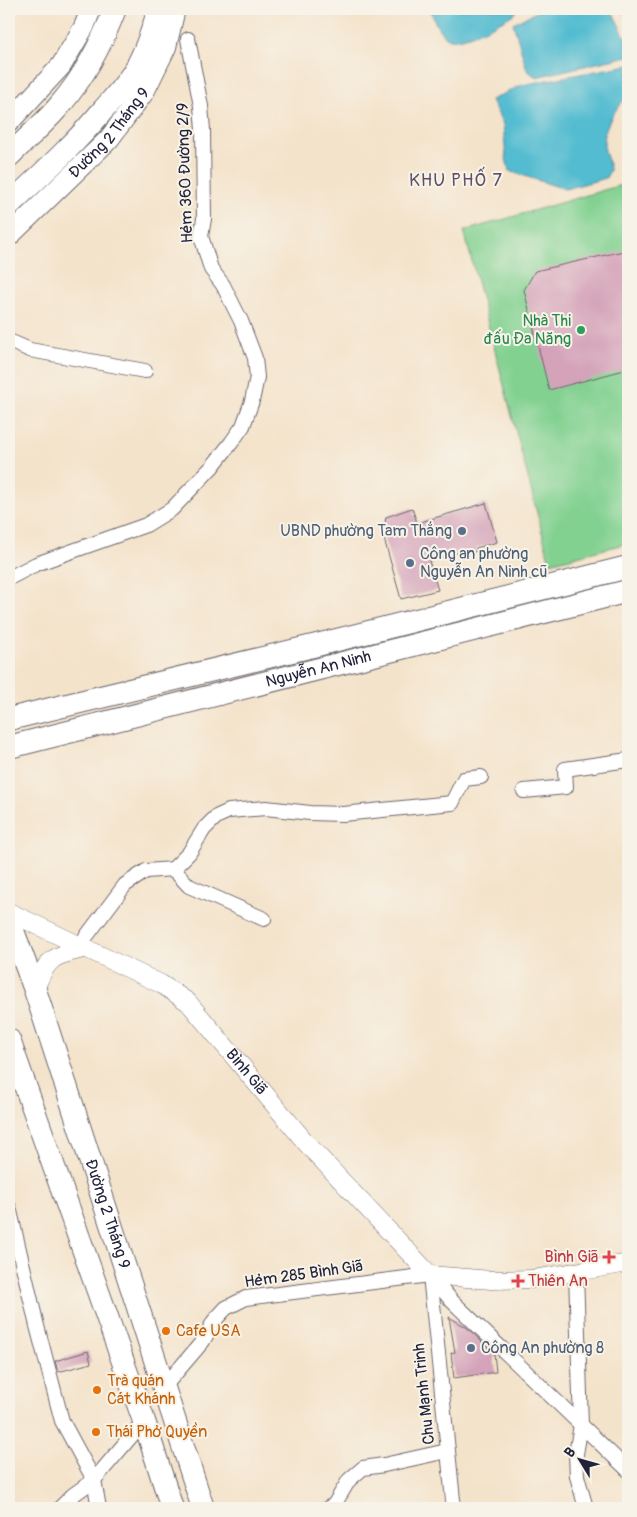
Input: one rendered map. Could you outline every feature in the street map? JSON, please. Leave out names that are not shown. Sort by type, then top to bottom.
[{"type":"main road","points":[[9,122],[61,66],[84,27],[91,9]]},
{"type":"main road","points":[[9,156],[60,105],[88,65],[115,9]]},
{"type":"main road","name":"Đường 2 Tháng 9","points":[[9,205],[54,164],[88,129],[118,93],[135,69],[149,39],[159,9]]},
{"type":"main road","name":"Đường 2 Tháng 9","points":[[9,236],[109,139],[144,92],[166,47],[175,9]]},
{"type":"main road","name":"Nguyễn An Ninh","points":[[9,719],[628,567]]},
{"type":"main road","name":"Nguyễn An Ninh","points":[[9,747],[628,591]]},
{"type":"main road","name":"Đường 2 Tháng 9","points":[[9,920],[35,990],[203,1508]]},
{"type":"main road","name":"Đường 2 Tháng 9","points":[[9,1040],[144,1421],[172,1508]]},
{"type":"main road","points":[[144,1421],[163,1388]]},
{"type":"street","name":"Hẻm 360 Đường 2/9","points":[[9,578],[36,564],[146,525],[172,509],[212,467],[231,443],[243,426],[252,401],[257,377],[256,358],[242,321],[223,285],[211,268],[201,236],[204,219],[203,130],[201,106],[188,39]]},
{"type":"street","points":[[9,341],[30,350],[145,371]]},
{"type":"street","points":[[524,791],[566,787],[566,769],[628,760]]},
{"type":"street","points":[[35,990],[42,971],[53,959],[82,947],[125,885],[146,871],[173,869],[189,853],[204,829],[216,817],[229,811],[266,808],[310,813],[343,814],[452,804],[464,780],[481,777]]},
{"type":"street","points":[[173,869],[189,886],[264,919]]},
{"type":"street","name":"Bình Giã","points":[[9,912],[161,984],[188,1002],[308,1145],[430,1275]]},
{"type":"street","points":[[9,1208],[36,1326],[62,1421],[94,1480],[99,1508]]},
{"type":"street","points":[[430,1275],[491,1280],[533,1279],[628,1263]]},
{"type":"street","points":[[576,1273],[581,1425],[576,1454],[577,1476],[586,1508]]},
{"type":"street","points":[[430,1275],[452,1301],[628,1470]]},
{"type":"street","name":"Hẻm 285 Bình Giã","points":[[163,1388],[202,1342],[214,1321],[226,1308],[246,1298],[430,1275]]},
{"type":"street","name":"Chu Mạnh Trinh","points":[[430,1275],[447,1451],[455,1508]]},
{"type":"street","points":[[60,1508],[73,1495],[94,1480],[144,1421]]},
{"type":"street","points":[[328,1508],[334,1506],[349,1480],[363,1468],[447,1451]]},
{"type":"green space","points":[[628,183],[628,543],[550,563],[464,231]]},
{"type":"water","points":[[430,9],[515,9],[516,12],[482,31],[454,39],[448,38],[442,33]]},
{"type":"water","points":[[543,9],[611,9],[628,43],[628,56],[536,77],[527,70],[513,23]]},
{"type":"water","points":[[628,65],[628,97],[611,118],[604,137],[610,170],[606,178],[565,189],[509,171],[503,124],[491,100],[522,85]]},
{"type":"building","name":"Nhà Thi đấu Đa Năng","points":[[628,250],[628,369],[549,390],[524,290],[535,271]]},
{"type":"building","points":[[486,503],[497,542],[476,548],[477,551],[461,556],[460,552],[429,561],[438,590],[401,599],[383,535],[386,517],[412,508],[417,523]]},
{"type":"building","name":"Công An phường 8","points":[[449,1317],[466,1327],[494,1353],[496,1372],[454,1378],[451,1353],[455,1352]]},
{"type":"building","points":[[88,1351],[91,1363],[58,1372],[55,1361]]},
{"type":"waterway","points":[[624,9],[628,17]]},
{"type":"place","name":"Nhà Thi đấu Đa Năng","points":[[581,330]]},
{"type":"place","name":"UBND phường Tam Thắng","points":[[462,531]]},
{"type":"place","name":"Công an phường Nguyễn An Ninh cũ","points":[[410,563]]},
{"type":"place","name":"Bình Giã","points":[[609,1257]]},
{"type":"place","name":"Thiên An","points":[[518,1281]]},
{"type":"place","name":"Cafe USA","points":[[166,1331]]},
{"type":"place","name":"Công An phường 8","points":[[471,1348]]},
{"type":"place","name":"Trà quán Cát Khánh","points":[[97,1390]]},
{"type":"place","name":"Thái Phở Quyền","points":[[96,1432]]},
{"type":"district","name":"KHU PHỐ 7","points":[[456,180]]}]
